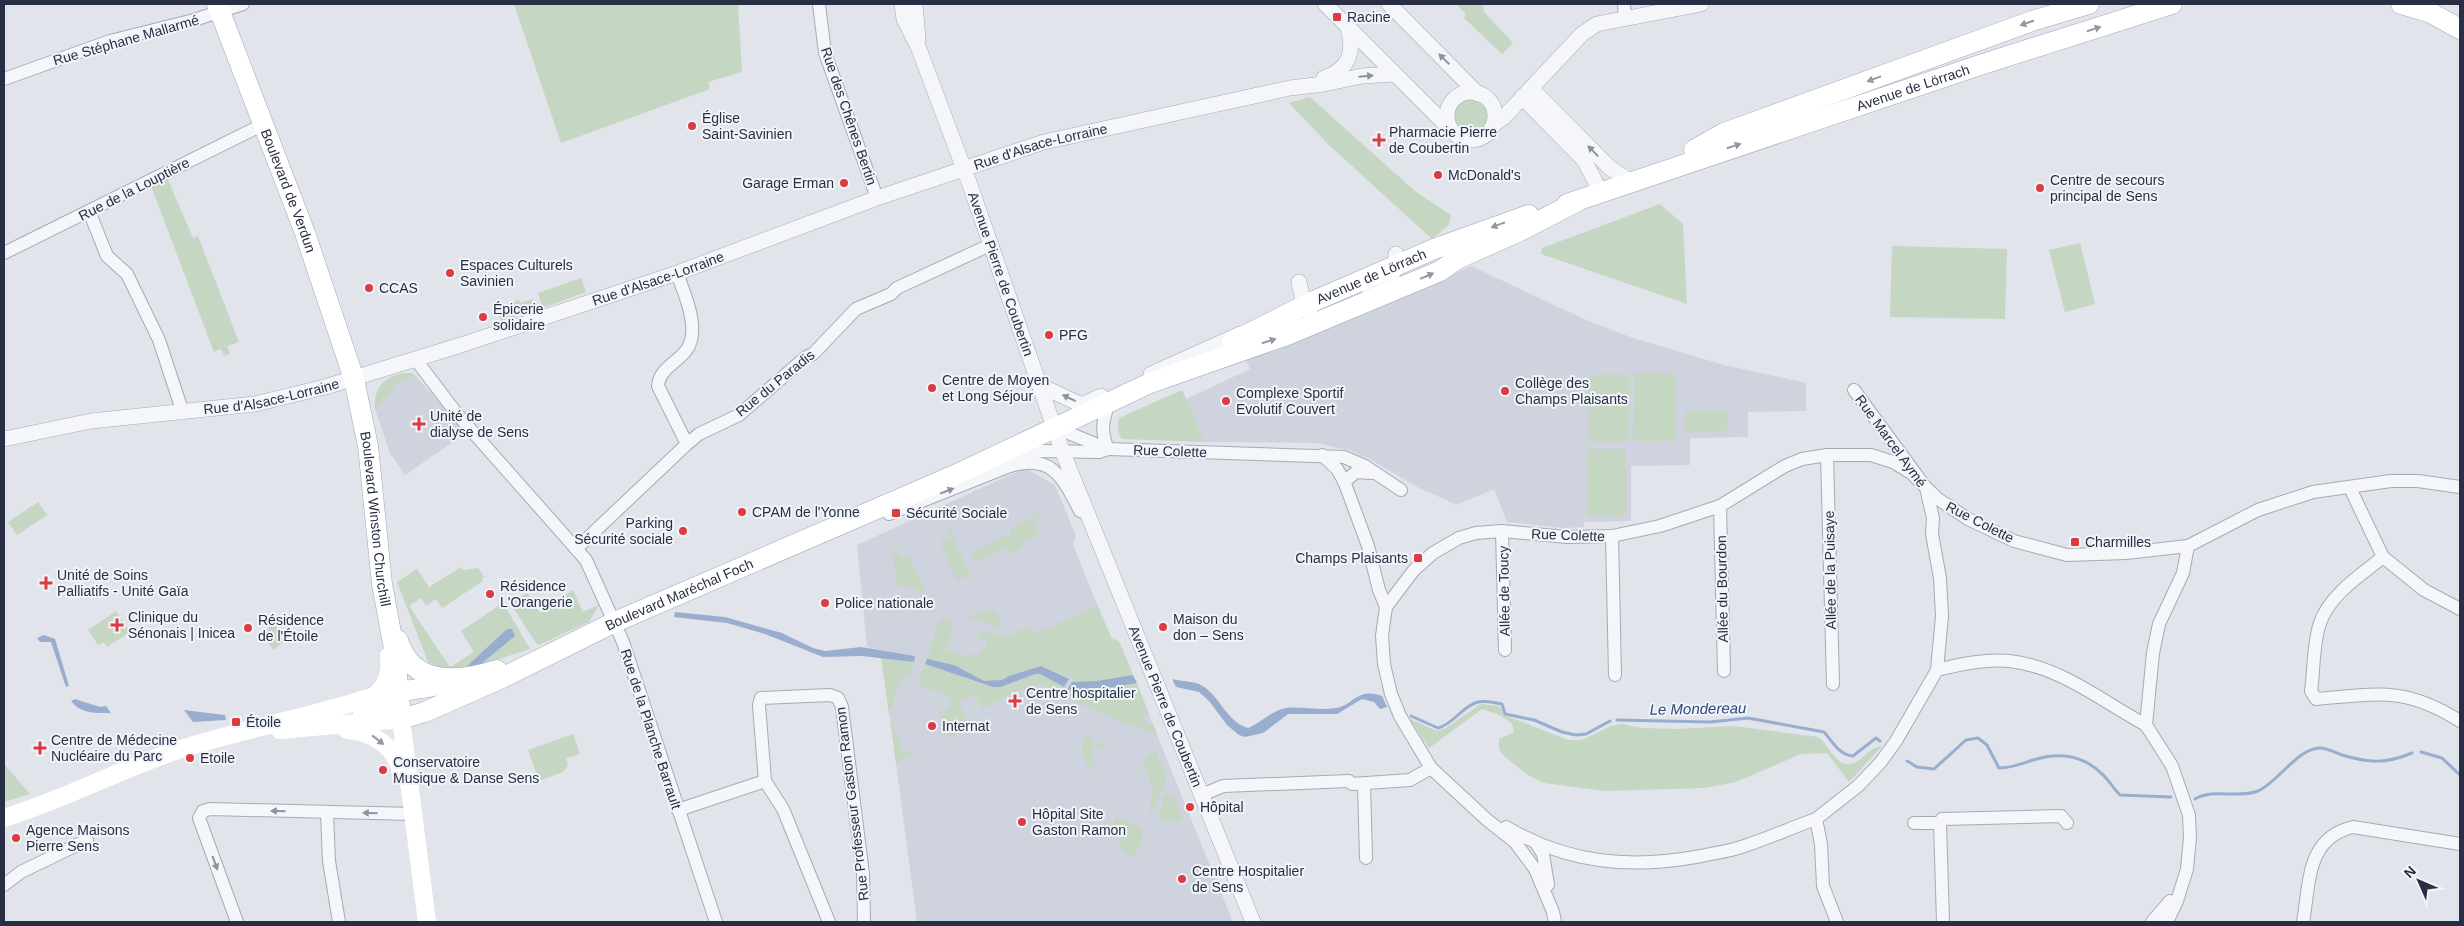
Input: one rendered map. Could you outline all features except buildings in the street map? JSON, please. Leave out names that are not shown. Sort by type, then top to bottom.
[{"type":"main road","name":"Avenue de Lörrach","points":[[1655,173],[1724,133],[1987,38],[2089,4]]},
{"type":"main road","points":[[2401,4],[2431,13],[2460,29]]},
{"type":"main road","name":"Avenue de Lörrach","points":[[1056,428],[1108,402],[1173,374],[1396,260],[1520,217],[1587,198],[1655,173],[1993,61],[2171,5]]},
{"type":"main road","name":"Boulevard de Verdun","points":[[219,8],[305,233],[354,379]]},
{"type":"main road","name":"Avenue de Lörrach","points":[[1173,374],[1287,335],[1382,295],[1440,270],[1457,258],[1518,232],[1587,198]]},
{"type":"main road","name":"Boulevard Winston Churchill","points":[[354,379],[368,446],[382,584],[395,659],[400,705]]},
{"type":"main road","name":"Boulevard Maréchal Foch","points":[[4,818],[54,801],[140,763],[223,736],[374,696],[400,705],[420,694],[502,678],[615,622],[835,526],[848,523],[1056,428]]},
{"type":"main road","points":[[382,584],[401,649],[407,661],[414,667],[436,677],[454,680],[485,674],[572,644]]},
{"type":"main road","points":[[374,696],[383,690],[389,675],[382,584]]},
{"type":"main road","name":"Boulevard Maréchal Foch","points":[[255,729],[297,729],[400,705],[524,668]]},
{"type":"main road","points":[[255,729],[377,712],[390,706],[400,705],[410,814]]},
{"type":"main road","points":[[297,729],[358,730],[376,738],[397,758],[410,814],[427,922]]},
{"type":"street","name":"Rue Stéphane Mallarmé","points":[[4,79],[110,41],[219,8],[243,4]]},
{"type":"street","name":"Rue des Chênes Bertin","points":[[819,4],[825,53],[877,198]]},
{"type":"street","name":"Avenue Pierre de Coubertin","points":[[902,4],[907,26],[919,49],[963,168],[1063,452],[1104,558],[1253,922]]},
{"type":"street","name":"Avenue Pierre de Coubertin","points":[[915,4],[919,49]]},
{"type":"street","points":[[1389,4],[1491,105],[1494,111],[1493,125]]},
{"type":"street","points":[[1329,5],[1348,28],[1454,133],[1459,137],[1473,140],[1486,134],[1582,34],[1597,24],[1625,11],[1701,4]]},
{"type":"street","name":"Rue d'Alsace-Lorraine","points":[[4,440],[91,421],[266,402],[354,379],[416,360],[677,273],[877,198],[1044,142],[1305,85],[1338,73],[1346,63],[1351,40],[1348,28]]},
{"type":"street","points":[[1987,38],[1993,61]]},
{"type":"street","name":"Rue d'Alsace-Lorraine","points":[[1305,85],[1324,84],[1362,76],[1394,74]]},
{"type":"street","points":[[1491,105],[1506,106],[1526,93]]},
{"type":"street","points":[[1526,93],[1609,167],[1630,182]]},
{"type":"street","points":[[1526,93],[1584,160],[1596,183],[1587,198]]},
{"type":"street","points":[[1454,133],[1447,119],[1450,104],[1462,94],[1478,94]]},
{"type":"street","name":"Rue de la Louptière","points":[[4,253],[264,124]]},
{"type":"street","points":[[89,211],[107,256],[127,274],[159,340],[182,410]]},
{"type":"street","name":"Rue du Paradis","points":[[576,549],[687,444],[699,434],[739,415],[762,393],[806,357],[813,354],[856,309],[891,294],[897,288],[950,262],[990,245]]},
{"type":"street","points":[[1299,282],[1305,305],[1311,315],[1324,319],[1348,302],[1382,288],[1395,274],[1396,260]]},
{"type":"street","points":[[677,273],[691,313],[690,342],[687,349],[663,373],[658,386],[687,444]]},
{"type":"street","points":[[1039,385],[1082,404],[1305,305]]},
{"type":"street","name":"Rue de la Planche Barrault","points":[[416,360],[458,414],[586,560],[615,622],[716,922]]},
{"type":"street","name":"Rue Marcel Aymé","points":[[1586,858],[1622,864],[1691,858],[1737,849],[1816,819],[1858,786],[1880,763],[1896,741],[1937,670],[1942,616],[1940,578],[1932,534],[1933,518],[1926,488],[1854,390]]},
{"type":"street","points":[[1108,402],[1102,424],[1103,438],[1108,449]]},
{"type":"street","name":"Rue Colette","points":[[1056,428],[1108,449]]},
{"type":"street","name":"Rue Colette","points":[[1063,452],[1098,452],[1108,449],[1344,457],[1365,466],[1402,490]]},
{"type":"street","name":"Boulevard Maréchal Foch","points":[[955,475],[974,475],[1038,452],[1063,452]]},
{"type":"street","name":"Rue Colette","points":[[1386,607],[1414,570],[1433,553],[1459,538],[1476,533],[1502,531],[1567,537],[1612,536],[1660,526],[1720,506],[1785,466],[1802,459],[1827,455],[1863,454],[1893,462],[1911,474],[1944,504],[1968,519],[2014,541],[2050,552],[2067,554],[2126,553],[2188,546],[2258,510],[2313,492],[2391,481],[2418,481],[2460,487]]},
{"type":"street","points":[[1322,455],[1337,469],[1363,529],[1379,590],[1386,607],[1382,636],[1384,664],[1391,694],[1400,716],[1431,768],[1474,809],[1515,842],[1540,872]]},
{"type":"street","name":"Allée de la Puisaye","points":[[1827,455],[1833,684]]},
{"type":"street","name":"Boulevard Maréchal Foch","points":[[835,526],[859,526],[1023,462],[1044,466]]},
{"type":"street","name":"Avenue Pierre de Coubertin","points":[[1044,466],[1064,478],[1104,558]]},
{"type":"street","points":[[1344,482],[1356,472],[1375,473]]},
{"type":"street","points":[[2350,488],[2383,557],[2424,590],[2460,610]]},
{"type":"street","name":"Allée du Bourdon","points":[[1720,506],[1724,671]]},
{"type":"street","name":"Allée de Toucy","points":[[1502,531],[1505,650]]},
{"type":"street","points":[[1612,536],[1615,675]]},
{"type":"street","points":[[2146,725],[2153,653],[2159,624],[2183,573],[2188,546]]},
{"type":"street","points":[[2383,557],[2338,595],[2327,609],[2320,624],[2311,691],[2316,699],[2371,694],[2399,695],[2418,699],[2460,721]]},
{"type":"street","points":[[1937,670],[1966,663],[1987,661],[2010,661],[2030,666],[2070,682],[2146,725],[2172,766],[2186,804],[2190,837],[2189,858],[2177,901],[2167,922]]},
{"type":"street","name":"Rue Professeur Gaston Ramon","points":[[765,781],[759,705],[761,698],[830,695],[838,698],[842,707],[863,874],[864,922]]},
{"type":"street","points":[[1202,795],[1223,786],[1349,781],[1352,784],[1364,784],[1410,780],[1431,768]]},
{"type":"street","points":[[678,810],[765,781],[783,809],[830,922]]},
{"type":"street","points":[[1364,784],[1366,858]]},
{"type":"street","points":[[237,922],[199,818],[203,811],[210,809],[410,814]]},
{"type":"street","points":[[1474,809],[1539,848],[1560,857],[1586,858]]},
{"type":"street","points":[[327,813],[329,861],[339,922]]},
{"type":"street","points":[[1914,823],[1940,823],[1942,820],[2061,816],[2067,823]]},
{"type":"street","points":[[1816,819],[1821,844],[1822,886],[1837,922]]},
{"type":"street","points":[[1940,823],[1943,922]]},
{"type":"street","points":[[2303,922],[2313,860],[2324,841],[2336,832],[2353,827],[2460,844]]},
{"type":"street","points":[[4,885],[21,872],[87,840]]},
{"type":"street","points":[[1515,842],[1586,858]]},
{"type":"street","points":[[1539,848],[1540,872],[1554,917]]},
{"type":"street","name":"Avenue Pierre de Coubertin","points":[[1227,856],[1239,873],[1260,922]]},
{"type":"street","points":[[1540,872],[1549,862],[1560,857]]},
{"type":"street","points":[[2152,922],[2171,899],[2189,858]]},
{"type":"shaded area","name":"Collège des Champs Plaisants","points":[[1471,266],[1586,320],[1633,338],[1724,365],[1806,383],[1806,411],[1748,412],[1748,437],[1690,438],[1690,465],[1631,466],[1631,521],[1584,522],[1584,527],[1564,528],[1507,522],[1494,489],[1457,505],[1419,488],[1370,459],[1349,450],[1315,443],[1205,442],[1186,399],[1250,369],[1246,360]]},
{"type":"shaded area","name":"Unité de dialyse de Sens","points":[[416,376],[466,433],[405,475],[390,453],[375,409],[400,381]]},
{"type":"shaded area","name":"Centre hospitalier de Sens","points":[[1025,468],[1055,485],[1076,536],[1073,545],[1094,597],[1112,639],[1119,641],[1233,922],[917,922],[881,650],[867,647],[857,545]]},
{"type":"green space","points":[[514,4],[738,4],[742,72],[708,82],[710,89],[561,143]]},
{"type":"green space","points":[[1456,4],[1483,4],[1484,12],[1513,43],[1502,54],[1464,18],[1466,14]]},
{"type":"green space","points":[[1310,97],[1416,192],[1451,215],[1449,225],[1432,239],[1329,145],[1289,103]]},
{"type":"green space","points":[[1470,100],[1477,101],[1482,105],[1486,110],[1486,124],[1482,129],[1477,133],[1470,134],[1463,133],[1458,129],[1454,124],[1453,117],[1454,110],[1458,105],[1463,101]]},
{"type":"green space","points":[[168,180],[193,238],[198,236],[239,342],[227,346],[230,354],[224,356],[221,349],[214,352],[151,186]]},
{"type":"green space","points":[[1660,204],[1683,224],[1687,304],[1541,254],[1542,248]]},
{"type":"green space","points":[[2080,243],[2095,304],[2065,312],[2049,250]]},
{"type":"green space","points":[[1892,246],[2007,249],[2005,319],[1890,317]]},
{"type":"green space","points":[[581,278],[586,292],[543,308],[538,293]]},
{"type":"green space","points":[[532,299],[535,310],[501,321],[497,308],[519,300],[520,303]]},
{"type":"green space","points":[[412,373],[416,376],[400,381],[375,409],[377,393],[384,382],[396,375]]},
{"type":"green space","points":[[1634,373],[1676,373],[1676,441],[1633,441]]},
{"type":"green space","points":[[1629,374],[1629,442],[1589,442],[1589,375]]},
{"type":"green space","points":[[1182,390],[1205,442],[1122,439],[1118,429],[1119,418]]},
{"type":"green space","points":[[1685,411],[1728,411],[1727,431],[1685,431]]},
{"type":"green space","points":[[1588,449],[1626,449],[1626,516],[1588,516]]},
{"type":"green space","points":[[38,502],[47,515],[17,535],[8,522]]},
{"type":"green space","points":[[1041,514],[1042,516],[1033,520],[1040,535],[1021,543],[1023,547],[1009,553],[1006,548],[974,562],[970,553],[1009,535],[1011,528]]},
{"type":"green space","points":[[949,528],[970,575],[957,581],[940,541],[950,537],[947,529]]},
{"type":"green space","points":[[898,551],[901,558],[908,555],[925,590],[919,592],[913,588],[897,585],[892,552]]},
{"type":"green space","points":[[461,567],[463,570],[478,568],[484,577],[483,581],[442,608],[436,599],[426,606],[421,598],[409,606],[450,667],[474,652],[461,631],[503,603],[530,649],[480,665],[515,636],[463,670],[450,671],[428,662],[397,582],[417,569],[429,587]]},
{"type":"green space","points":[[573,590],[583,612],[599,605],[589,622],[539,645],[510,603],[527,593],[540,613]]},
{"type":"green space","points":[[1097,605],[1112,639],[1119,641],[1133,675],[1097,681],[1072,682],[1073,679],[1041,666],[1002,680],[984,681],[954,665],[927,659],[938,624],[942,619],[950,621],[953,629],[946,650],[970,657],[972,653],[979,655],[981,650],[984,651],[988,641],[977,637],[979,631],[1004,637],[1031,626],[1035,634]]},
{"type":"green space","points":[[985,609],[994,612],[998,616],[1003,625],[1001,628],[968,617]]},
{"type":"green space","points":[[116,611],[130,632],[107,647],[104,642],[98,645],[88,630]]},
{"type":"green space","points":[[274,624],[286,640],[273,650],[261,633]]},
{"type":"green space","points":[[881,657],[914,662],[911,674],[901,679],[889,714]]},
{"type":"green space","points":[[925,664],[981,684],[1005,686],[1040,674],[1064,687],[1060,693],[1041,684],[1022,688],[982,709],[975,695],[959,701],[968,723],[956,727],[959,734],[949,738],[939,712],[947,709],[952,696],[918,685]]},
{"type":"green space","points":[[1137,683],[1149,714],[1143,716],[1147,726],[1153,724],[1158,736],[1064,696],[1067,690],[1102,689]]},
{"type":"green space","points":[[1481,704],[1499,706],[1504,715],[1568,740],[1582,740],[1611,726],[1621,724],[1642,728],[1678,729],[1734,726],[1818,737],[1838,760],[1845,764],[1855,763],[1872,749],[1882,746],[1849,782],[1827,753],[1801,754],[1736,782],[1704,788],[1605,791],[1544,783],[1528,775],[1503,755],[1499,749],[1499,739],[1514,732],[1512,723],[1499,715],[1482,709],[1429,748],[1410,719],[1437,731],[1446,728]]},
{"type":"green space","points":[[890,719],[903,750],[914,754],[896,763]]},
{"type":"green space","points":[[573,734],[580,754],[566,758],[568,766],[563,772],[539,781],[528,750]]},
{"type":"green space","points":[[1089,734],[1094,746],[1105,742],[1105,744],[1090,751],[1097,770],[1087,766],[1083,753],[1083,742]]},
{"type":"green space","points":[[1156,752],[1167,778],[1149,817],[1153,789],[1143,762],[1148,753]]},
{"type":"green space","points":[[4,764],[30,794],[4,802]]},
{"type":"green space","points":[[1167,794],[1175,798],[1183,818],[1180,823],[1161,820],[1158,816],[1164,796]]},
{"type":"green space","points":[[1116,817],[1136,826],[1143,834],[1140,847],[1134,856],[1123,851],[1113,824]]},
{"type":"water","points":[[675,612],[725,617],[782,633],[813,648],[825,651],[861,647],[915,656],[914,662],[862,656],[823,657],[765,634],[727,623],[674,617]]},
{"type":"water","points":[[507,629],[512,629],[515,636],[480,665],[463,670]]},
{"type":"water","points":[[44,635],[55,639],[69,686],[66,687],[51,642],[40,642],[37,638]]},
{"type":"water","points":[[927,659],[954,665],[984,681],[1002,680],[1041,666],[1069,679],[1064,687],[1040,674],[1035,674],[1001,687],[993,687],[925,664]]},
{"type":"water","points":[[1133,675],[1137,683],[1102,689],[1067,690],[1072,682],[1097,681]]},
{"type":"water","points":[[1172,679],[1196,683],[1206,688],[1234,720],[1248,728],[1281,709],[1336,708],[1348,704],[1361,695],[1367,694],[1382,696],[1387,707],[1380,709],[1374,702],[1362,699],[1337,714],[1288,714],[1263,733],[1245,737],[1239,735],[1227,725],[1209,701],[1199,692],[1176,687]]},
{"type":"water","points":[[75,699],[100,707],[106,706],[111,713],[84,711],[71,701]]},
{"type":"water","points":[[184,710],[225,715],[226,720],[193,722]]},
{"type":"waterway","name":"Le Mondereau","points":[[1411,716],[1438,728],[1449,723],[1472,704],[1484,701],[1502,704],[1505,714],[1534,720],[1562,732],[1576,735],[1586,734],[1610,721]]},
{"type":"waterway","name":"Le Mondereau","points":[[1617,720],[1710,722],[1748,718],[1824,732],[1840,751],[1853,756],[1876,738],[1880,741]]},
{"type":"waterway","name":"Le Mondereau","points":[[1907,761],[1917,767],[1934,769],[1966,740],[1978,738],[1987,745],[1999,768],[2012,767],[2043,757],[2070,756],[2094,767],[2120,795],[2171,797]]},
{"type":"waterway","name":"Le Mondereau","points":[[2195,799],[2210,794],[2242,794],[2258,791],[2273,781],[2296,759],[2312,750],[2320,748],[2369,761],[2386,761],[2412,753]]},
{"type":"waterway","name":"Le Mondereau","points":[[2421,752],[2442,758],[2460,775]]},
{"type":"place","name":"Racine","points":[[1337,17]]},
{"type":"place","name":"Église Saint-Savinien","points":[[692,126]]},
{"type":"place","name":"Pharmacie Pierre de Coubertin","points":[[1379,140]]},
{"type":"place","name":"McDonald's","points":[[1438,175]]},
{"type":"place","name":"Garage Erman","points":[[844,183]]},
{"type":"place","name":"Centre de secours principal de Sens","points":[[2040,188]]},
{"type":"place","name":"Espaces Culturels Savinien","points":[[450,273]]},
{"type":"place","name":"CCAS","points":[[369,288]]},
{"type":"place","name":"Épicerie solidaire","points":[[483,317]]},
{"type":"place","name":"PFG","points":[[1049,335]]},
{"type":"place","name":"Centre de Moyen et Long Séjour","points":[[932,388]]},
{"type":"place","name":"Collège des Champs Plaisants","points":[[1505,391]]},
{"type":"place","name":"Complexe Sportif Evolutif Couvert","points":[[1226,401]]},
{"type":"place","name":"Unité de dialyse de Sens","points":[[419,424]]},
{"type":"place","name":"CPAM de l'Yonne","points":[[742,512]]},
{"type":"place","name":"Sécurité Sociale","points":[[896,513]]},
{"type":"place","name":"Parking Sécurité sociale","points":[[683,531]]},
{"type":"place","name":"Charmilles","points":[[2075,542]]},
{"type":"place","name":"Champs Plaisants","points":[[1418,558]]},
{"type":"place","name":"Unité de Soins Palliatifs - Unité Gaïa","points":[[46,583]]},
{"type":"place","name":"Résidence L'Orangerie","points":[[490,594]]},
{"type":"place","name":"Police nationale","points":[[825,603]]},
{"type":"place","name":"Clinique du Sénonais | Inicea","points":[[117,625]]},
{"type":"place","name":"Maison du don – Sens","points":[[1163,627]]},
{"type":"place","name":"Résidence de l'Étoile","points":[[248,628]]},
{"type":"place","name":"Centre hospitalier de Sens","points":[[1015,701]]},
{"type":"place","name":"Étoile","points":[[236,722]]},
{"type":"place","name":"Internat","points":[[932,726]]},
{"type":"place","name":"Centre de Médecine Nucléaire du Parc","points":[[40,748]]},
{"type":"place","name":"Etoile","points":[[190,758]]},
{"type":"place","name":"Conservatoire Musique & Danse Sens","points":[[383,770]]},
{"type":"place","name":"Hôpital","points":[[1190,807]]},
{"type":"place","name":"Hôpital Site Gaston Ramon","points":[[1022,822]]},
{"type":"place","name":"Agence Maisons Pierre Sens","points":[[16,838]]},
{"type":"place","name":"Centre Hospitalier de Sens","points":[[1182,879]]}]
